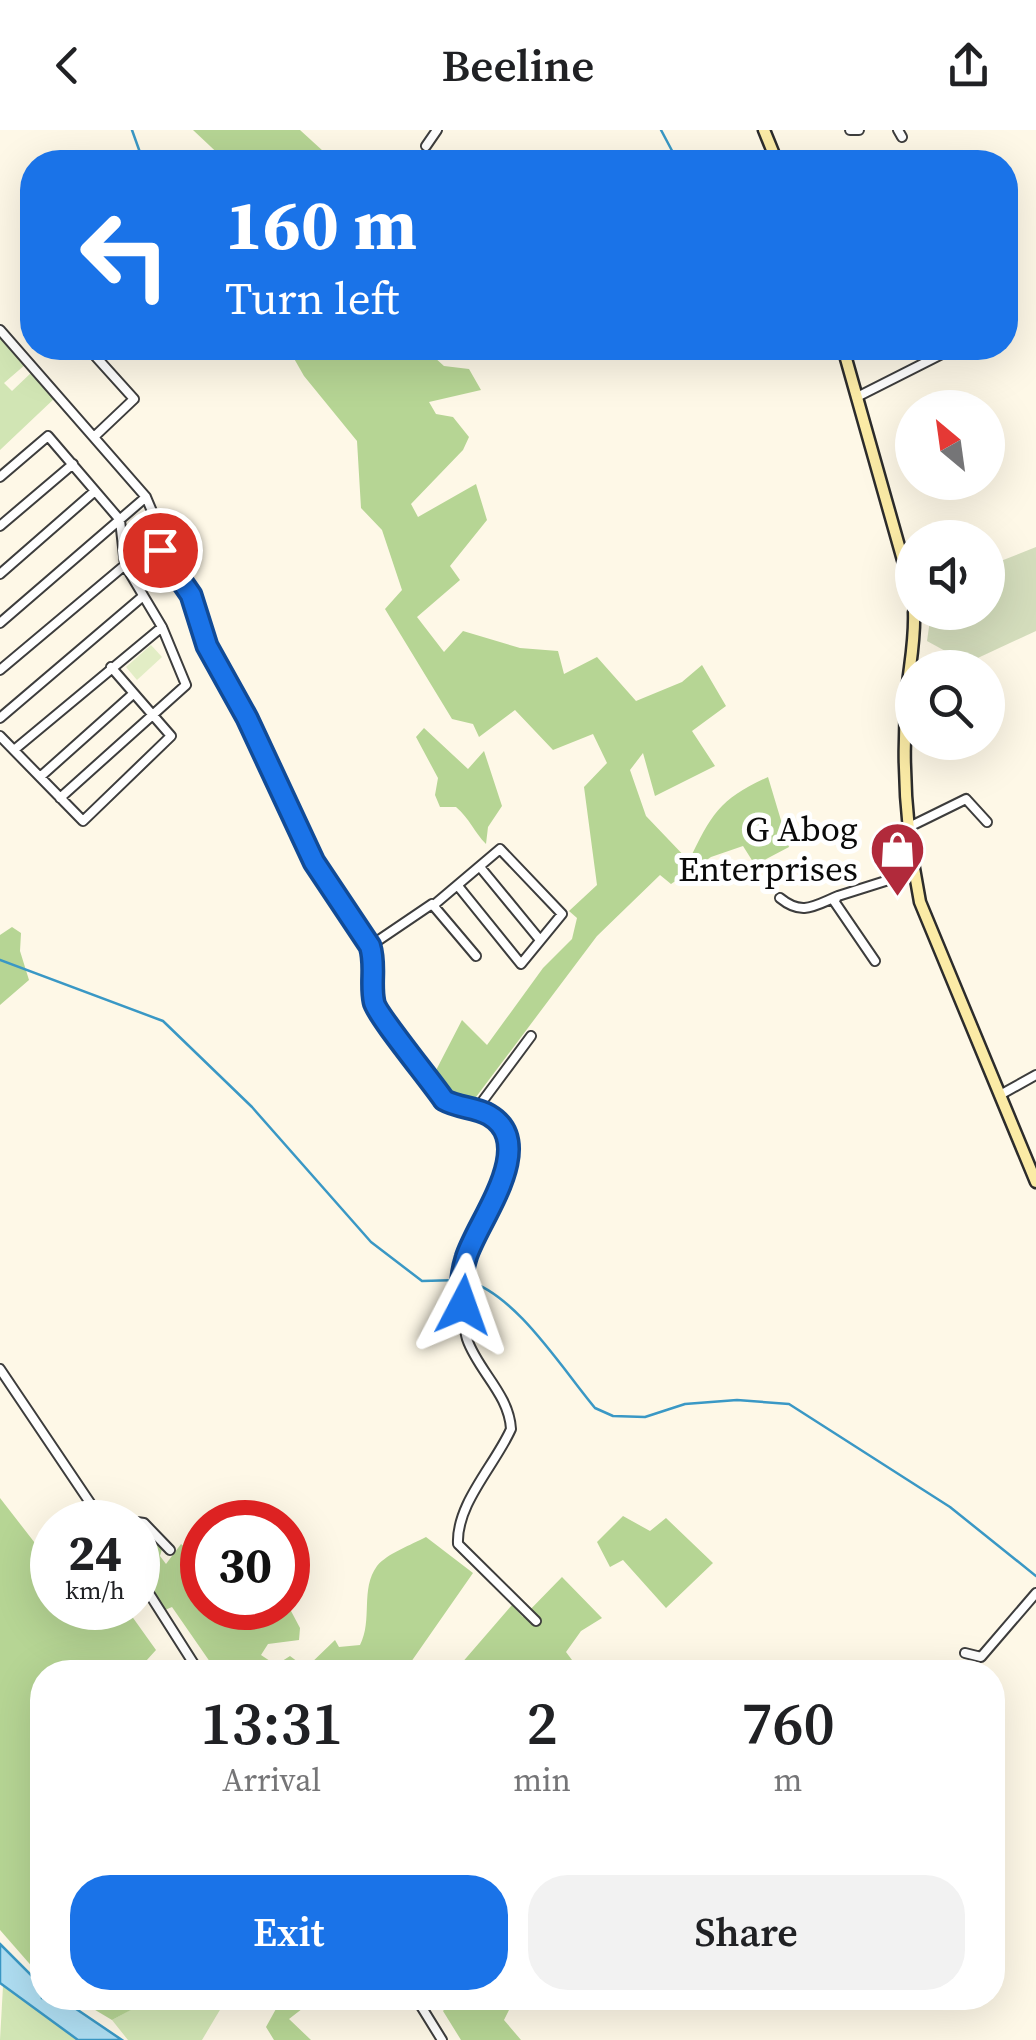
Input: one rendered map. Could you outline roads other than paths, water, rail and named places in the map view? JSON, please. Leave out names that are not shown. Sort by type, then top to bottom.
[{"type":"main road","points":[[848,360],[895,529]]},
{"type":"main road","points":[[913,630],[907,828],[920,902],[1036,1182]]},
{"type":"street","points":[[426,146],[437,130]]},
{"type":"street","points":[[850,130],[859,130]]},
{"type":"street","points":[[0,330],[20,352]]},
{"type":"street","points":[[27,360],[146,497],[159,528],[160,550],[191,595],[207,646],[314,862],[370,946],[374,960],[374,1004],[383,1020],[432,1078],[444,1100],[476,1110],[501,1126],[508,1156],[505,1178],[466,1256],[460,1286],[466,1337],[504,1402],[510,1429],[458,1530],[458,1544],[536,1621]]},
{"type":"street","points":[[95,436],[134,399],[99,360]]},
{"type":"street","points":[[859,396],[930,360]]},
{"type":"street","points":[[0,477],[48,436],[120,520],[125,565],[162,626],[186,684],[154,717],[60,798]]},
{"type":"street","points":[[0,526],[73,464]]},
{"type":"street","points":[[0,574],[95,492]]},
{"type":"street","points":[[0,623],[146,497]]},
{"type":"street","points":[[0,670],[125,565]]},
{"type":"street","points":[[0,718],[142,597]]},
{"type":"street","points":[[14,750],[162,626]]},
{"type":"street","points":[[0,736],[82,821],[171,736],[111,668]]},
{"type":"street","points":[[40,777],[133,694]]},
{"type":"street","points":[[907,828],[966,799],[987,822]]},
{"type":"street","points":[[370,946],[436,904],[500,849],[562,914],[521,964],[458,886]]},
{"type":"street","points":[[480,867],[540,940]]},
{"type":"street","points":[[780,898],[794,909],[806,910],[914,872]]},
{"type":"street","points":[[838,896],[835,907],[875,962]]},
{"type":"street","points":[[436,904],[476,956]]},
{"type":"street","points":[[476,1110],[531,1036]]},
{"type":"street","points":[[1000,1095],[1036,1076]]},
{"type":"street","points":[[0,1369],[88,1500]]},
{"type":"street","points":[[160,1540],[170,1550]]},
{"type":"street","points":[[964,1653],[980,1657],[1036,1593]]},
{"type":"street","points":[[160,1611],[191,1660]]},
{"type":"street","points":[[423,2010],[442,2040]]},
{"type":"water","points":[[0,1944],[30,1974],[30,2005],[0,1983]]},
{"type":"water","points":[[37,2010],[78,2010],[122,2040],[78,2040]]},
{"type":"waterway","points":[[132,130],[139,150]]},
{"type":"waterway","points":[[661,130],[672,150]]},
{"type":"waterway","points":[[0,960],[163,1021],[252,1107],[371,1242],[422,1281],[459,1280]]},
{"type":"waterway","points":[[467,1281],[485,1288],[520,1316],[595,1408],[613,1416],[645,1417],[685,1404],[737,1400],[789,1404],[950,1507],[1036,1576]]},
{"type":"place","name":"G Abog Enterprises","points":[[897,898]]}]
